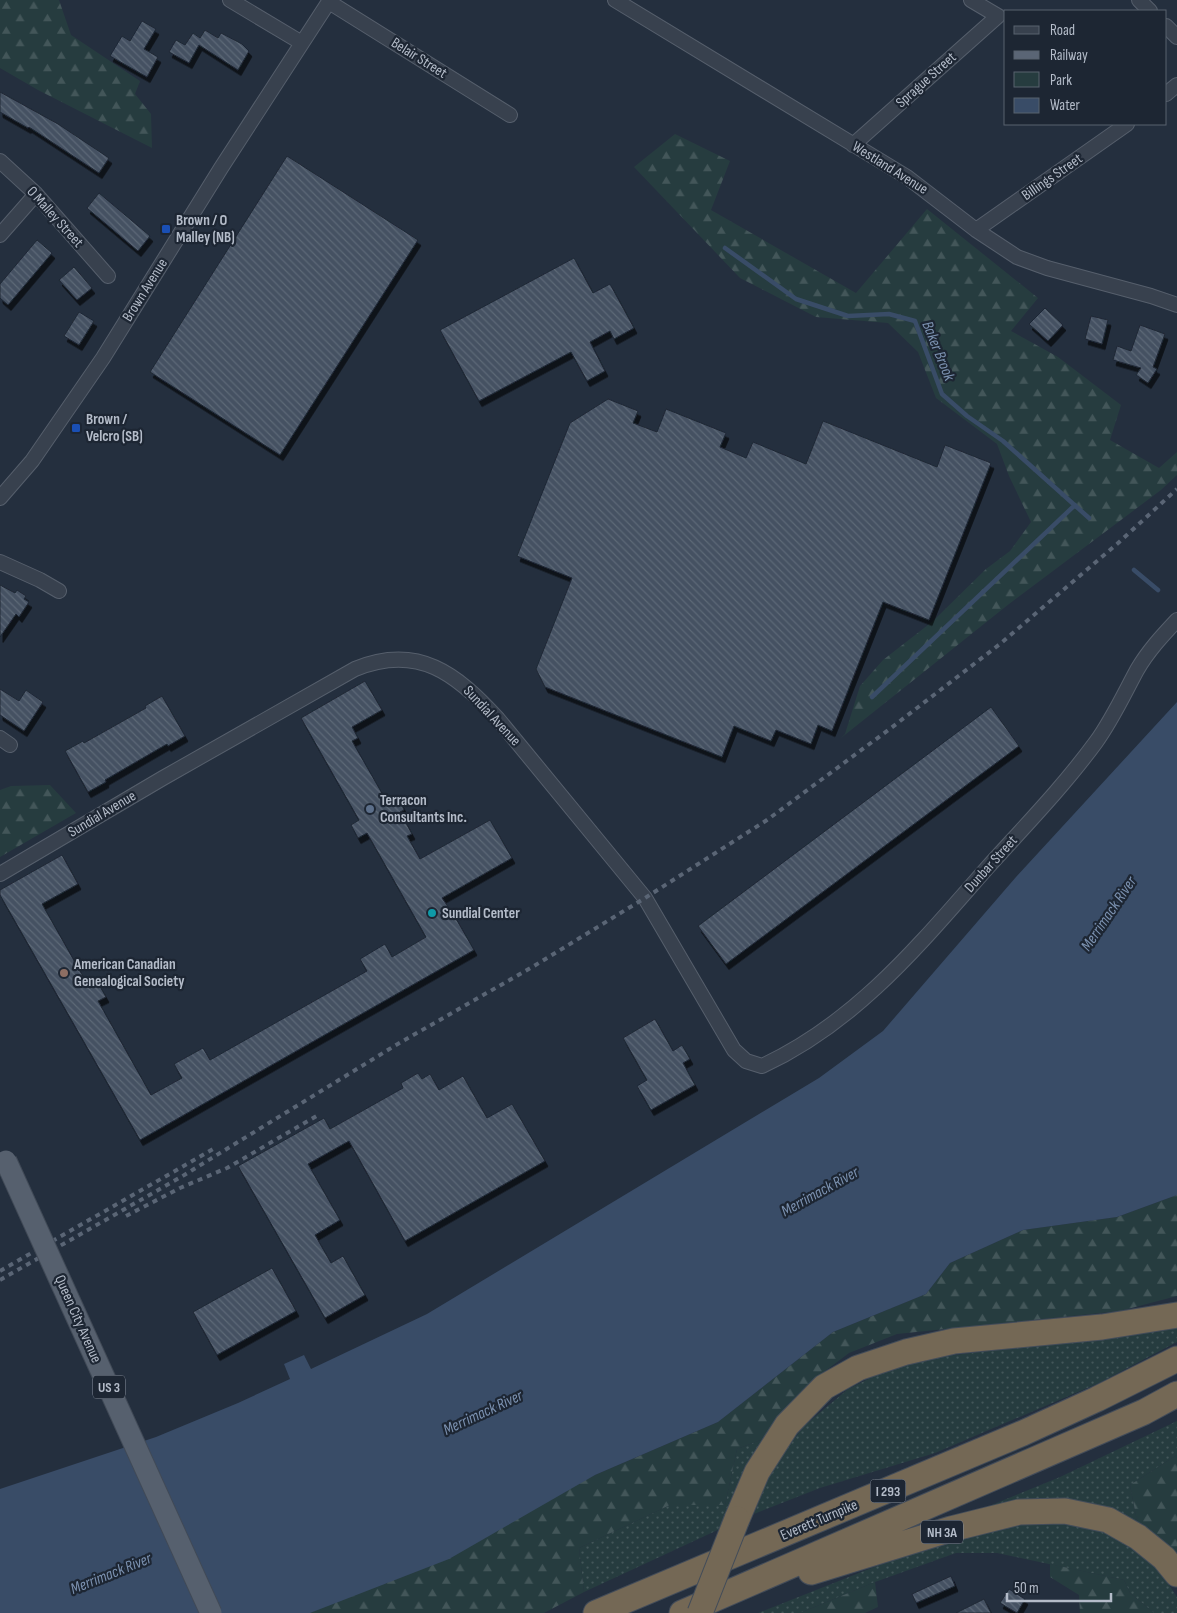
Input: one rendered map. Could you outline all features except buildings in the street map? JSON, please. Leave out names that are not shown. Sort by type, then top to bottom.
[{"type":"highway","points":[[692,1611],[737,1519],[757,1472],[787,1425],[824,1387],[858,1368],[906,1352],[954,1341],[1102,1327],[1177,1315]]},
{"type":"highway","name":"Everett Turnpike","points":[[596,1613],[1023,1433],[1177,1359]]},
{"type":"highway","name":"Everett Turnpike","points":[[692,1611],[1144,1412],[1177,1394]]},
{"type":"highway","name":"NH 3A","points":[[692,1611],[951,1529],[1018,1512],[1065,1511],[1108,1520],[1138,1537],[1164,1558],[1177,1574]]},
{"type":"main road","name":"Queen City Avenue","points":[[6,1161],[212,1613]]},
{"type":"street","points":[[230,0],[302,43]]},
{"type":"street","name":"Sprague Street","points":[[853,144],[998,16],[971,0]]},
{"type":"street","points":[[1139,0],[1149,10]]},
{"type":"street","name":"Brown Avenue","points":[[0,498],[32,461],[103,358],[221,168],[329,1]]},
{"type":"street","name":"Belair Street","points":[[329,1],[510,115]]},
{"type":"street","name":"Westland Avenue","points":[[620,1],[907,177],[1003,249],[1024,260],[1046,268],[1151,296],[1177,305]]},
{"type":"street","points":[[1167,27],[1177,37]]},
{"type":"street","points":[[1167,93],[1177,85]]},
{"type":"street","name":"Billings Street","points":[[976,230],[1126,125]]},
{"type":"street","name":"O Malley Street","points":[[0,161],[36,194],[108,276]]},
{"type":"street","points":[[0,235],[36,194]]},
{"type":"street","points":[[0,562],[59,590]]},
{"type":"street","name":"Dunbar Street","points":[[762,1066],[781,1057],[832,1025],[857,1006],[907,958],[1088,753],[1147,655],[1177,620]]},
{"type":"street","name":"Sundial Avenue","points":[[0,874],[355,669],[387,659],[420,662],[464,685],[498,719],[645,898],[734,1050],[746,1061],[762,1066]]},
{"type":"green space","points":[[0,0],[59,0],[71,35],[140,81],[135,94],[151,114],[152,148],[38,90],[0,68]]},
{"type":"green space","points":[[675,134],[730,161],[711,210],[856,293],[927,209],[1038,298],[1011,331],[1058,357],[1121,405],[1110,440],[1159,468],[1177,452],[1177,475],[1161,490],[1009,604],[841,738],[845,734],[860,686],[883,660],[933,621],[986,569],[1010,551],[1031,522],[1009,476],[997,444],[936,398],[918,352],[888,323],[816,317],[740,278],[634,167]]},
{"type":"green space","points":[[50,785],[76,813],[0,857],[0,790],[11,786]]},
{"type":"green space","points":[[1177,1195],[1177,1296],[1120,1311],[897,1334],[849,1353],[812,1381],[782,1412],[763,1439],[737,1449],[725,1505],[670,1505],[579,1548],[584,1592],[544,1613],[310,1613],[595,1475],[718,1422],[833,1332],[926,1294],[950,1263],[1023,1230],[1117,1217]]},
{"type":"green space","points":[[1177,1327],[1177,1342],[1099,1383],[935,1453],[820,1488],[754,1514],[771,1469],[804,1426],[848,1389],[905,1361]]},
{"type":"green space","points":[[1177,1421],[1177,1455],[1130,1485],[1137,1521],[1075,1502],[984,1508],[1060,1477]]},
{"type":"green space","points":[[763,1439],[741,1480],[722,1528],[584,1592],[579,1548],[670,1505],[725,1505],[737,1449]]},
{"type":"green space","points":[[1177,1455],[1177,1555],[1137,1521],[1130,1485]]},
{"type":"green space","points":[[1059,1518],[1112,1531],[1154,1562],[1177,1597],[1177,1613],[1154,1613],[1130,1593],[1124,1580],[997,1553],[956,1553],[875,1582],[800,1613],[758,1613],[874,1567],[1005,1522]]},
{"type":"green space","points":[[1050,1564],[1124,1580],[1130,1593],[1154,1613],[1080,1613],[1079,1595],[1050,1577]]},
{"type":"green space","points":[[875,1582],[878,1607],[865,1613],[800,1613]]},
{"type":"water","name":"Merrimack River","points":[[1177,702],[1177,1195],[1117,1217],[1023,1230],[950,1263],[926,1294],[833,1332],[718,1422],[595,1475],[449,1559],[310,1613],[0,1613],[0,1489],[156,1437],[290,1379],[284,1364],[304,1355],[311,1369],[427,1314],[819,1078],[883,1031],[1016,877]]},
{"type":"waterway","name":"Baker Brook","points":[[725,248],[796,299],[848,316],[889,314],[915,321],[942,394],[967,416],[1003,441],[1089,518]]},
{"type":"waterway","name":"Baker Brook","points":[[872,697],[1075,505]]},
{"type":"waterway","name":"Baker Brook","points":[[1134,570],[1158,590]]},
{"type":"railway","points":[[0,1280],[181,1177],[396,1045],[534,966],[767,820],[1000,644],[1117,544],[1177,489]]},
{"type":"railway","points":[[126,1216],[180,1188],[227,1168],[320,1114]]},
{"type":"railway","points":[[0,1271],[215,1148]]},
{"type":"place","name":"Brown / O Malley (NB)","points":[[166,229]]},
{"type":"place","name":"Brown / Velcro (SB)","points":[[76,428]]},
{"type":"place","name":"Terracon Consultants Inc.","points":[[370,809]]},
{"type":"place","name":"Sundial Center","points":[[432,913]]},
{"type":"place","name":"American Canadian Genealogical Society","points":[[64,973]]}]
